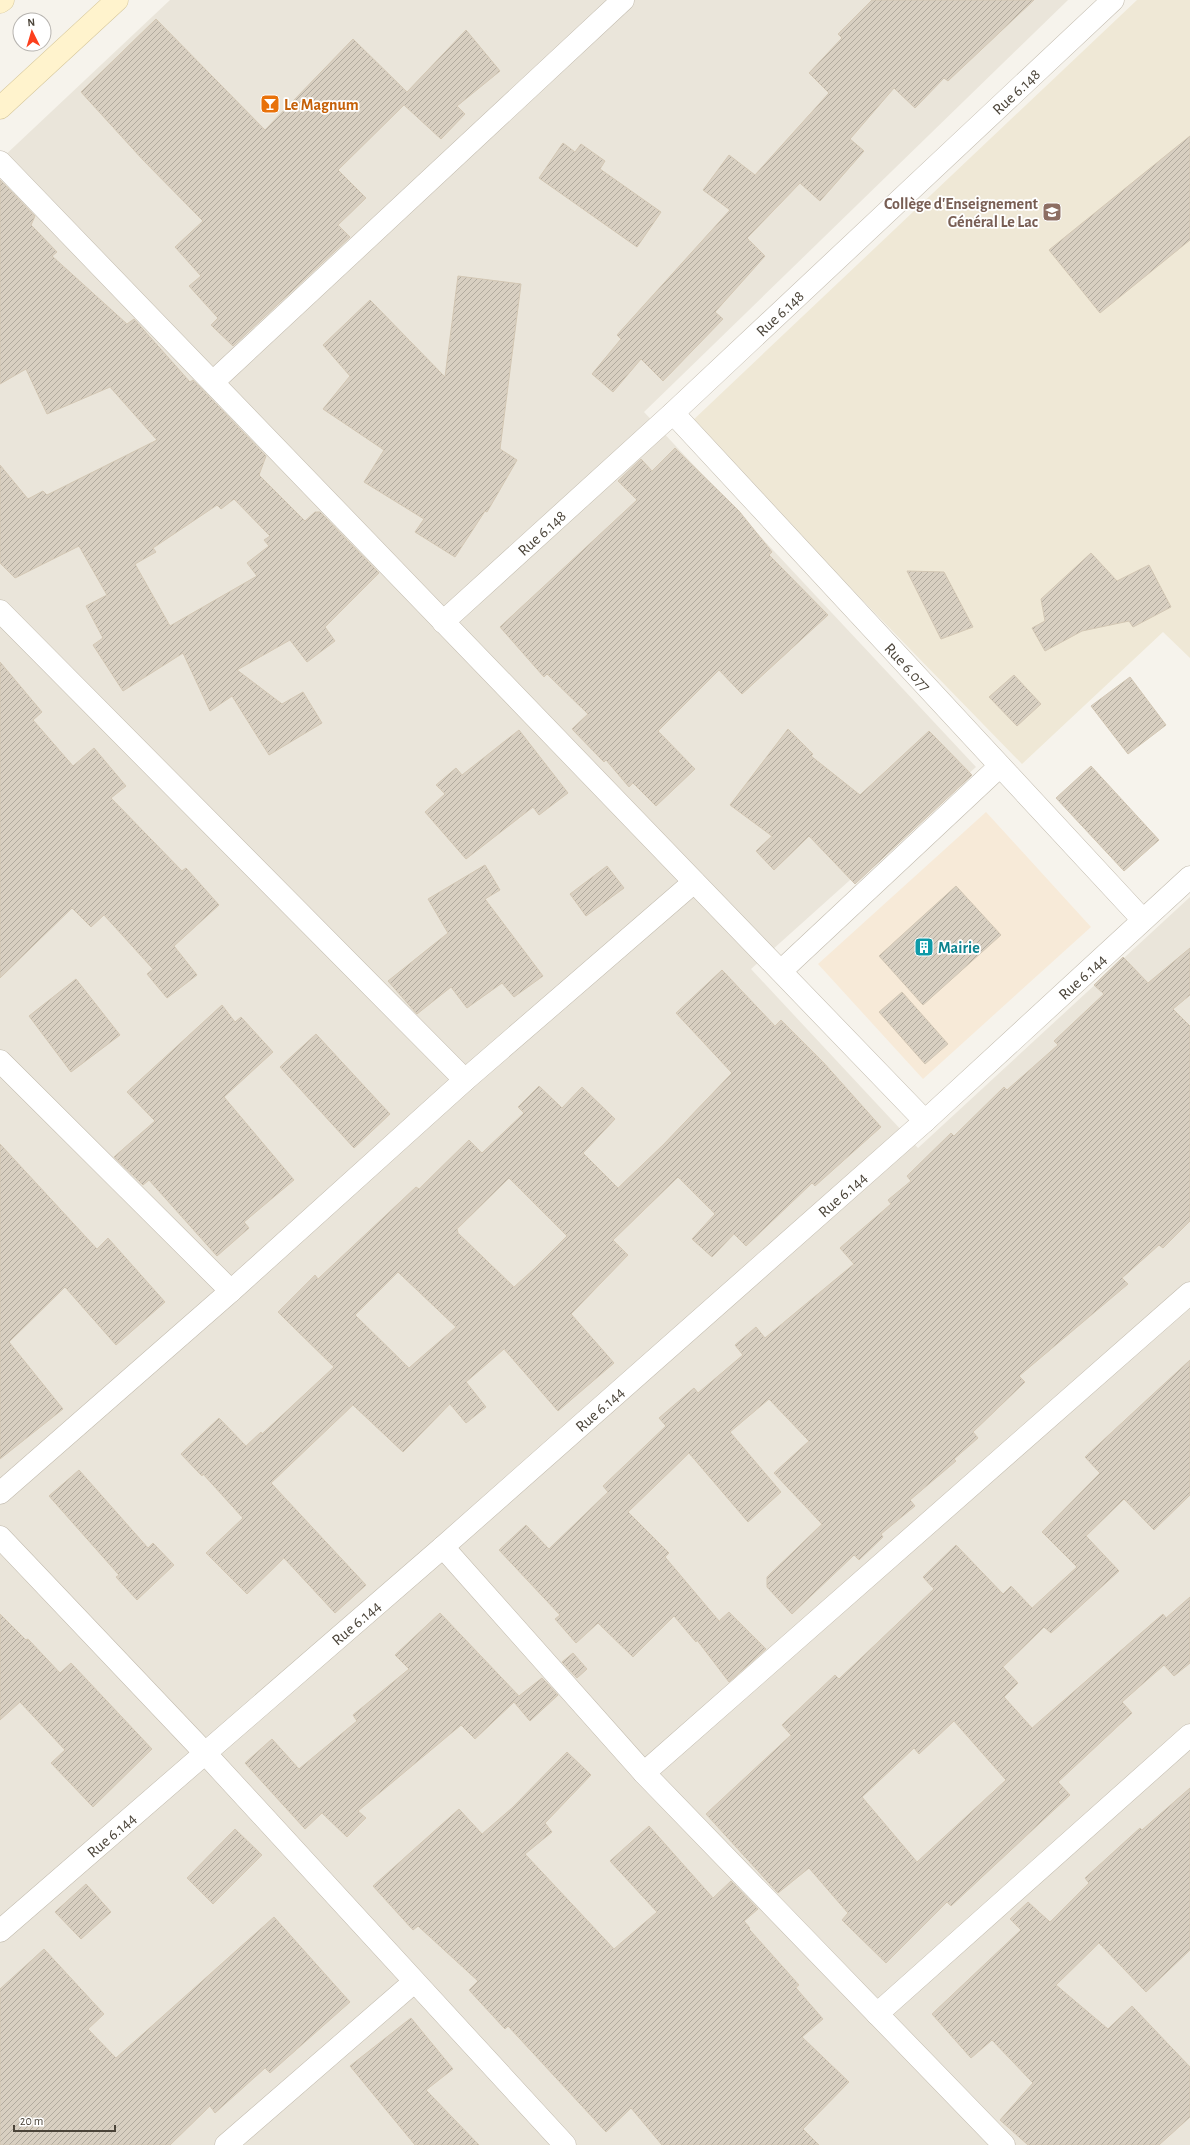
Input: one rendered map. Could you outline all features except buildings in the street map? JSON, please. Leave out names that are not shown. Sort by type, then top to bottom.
[{"type":"main road","points":[[0,108],[117,0]]},
{"type":"street","points":[[213,382],[623,0]]},
{"type":"street","name":"Rue 6.148","points":[[444,622],[672,413],[1113,0]]},
{"type":"street","points":[[0,162],[925,1121]]},
{"type":"street","name":"Rue 6.077","points":[[672,413],[1143,920]]},
{"type":"street","points":[[0,611],[464,1080]]},
{"type":"street","points":[[780,971],[1000,766]]},
{"type":"street","name":"Rue 6.144","points":[[0,1931],[443,1547],[925,1121],[1190,877]]},
{"type":"street","points":[[0,1493],[231,1290],[464,1080],[694,882]]},
{"type":"street","points":[[0,1061],[231,1290]]},
{"type":"street","points":[[644,1773],[1190,1293]]},
{"type":"street","points":[[0,1537],[205,1753],[565,2145]]},
{"type":"street","points":[[443,1547],[644,1773],[1004,2145]]},
{"type":"street","points":[[877,2014],[1190,1735]]},
{"type":"street","points":[[226,2145],[414,1982]]},
{"type":"shaded area","points":[[170,0],[1068,0],[644,412],[976,767],[751,969],[918,1148],[1190,897],[1190,2145],[0,2145],[0,160]]},
{"type":"shaded area","name":"Collège d'Enseignement Général Le Lac","points":[[1137,0],[1190,0],[1190,658],[1163,632],[1022,764],[690,423]]},
{"type":"shaded area","points":[[986,812],[1091,927],[923,1079],[818,964]]},
{"type":"place","name":"Le Magnum","points":[[270,104]]},
{"type":"place","name":"Collège d'Enseignement Général Le Lac","points":[[1052,212]]},
{"type":"place","name":"Mairie","points":[[924,947]]}]
